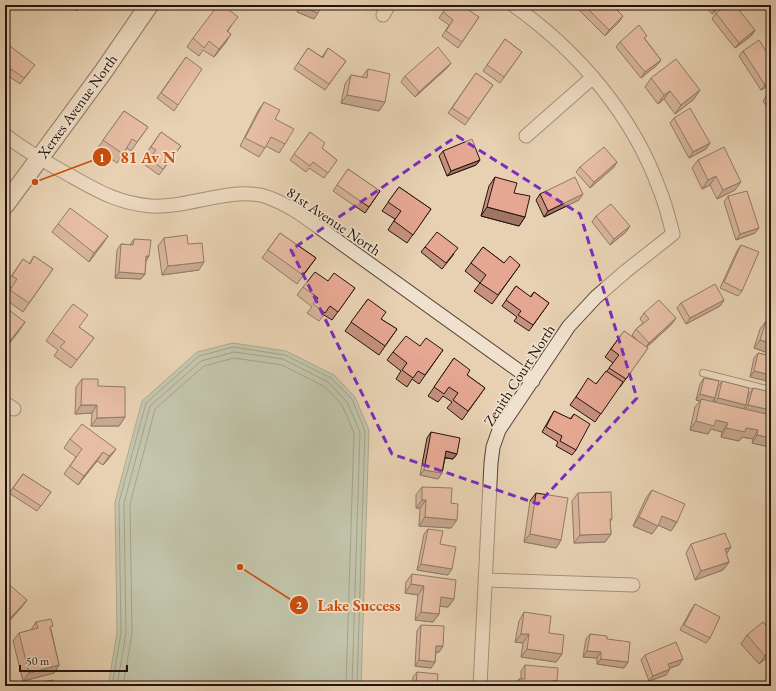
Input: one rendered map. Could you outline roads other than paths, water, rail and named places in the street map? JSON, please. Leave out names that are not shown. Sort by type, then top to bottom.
[{"type":"street","name":"Xerxes Avenue North","points":[[5,205],[149,5]]},
{"type":"street","points":[[513,5],[557,39],[593,77],[526,136]]},
{"type":"street","name":"Zenith Court North","points":[[480,686],[491,463],[493,447],[499,430],[570,326],[596,297],[673,234],[660,190],[641,148],[618,110],[593,77]]},
{"type":"street","name":"81st Avenue North","points":[[5,136],[39,159],[100,193],[125,203],[153,206],[181,204],[240,194],[261,195],[281,202],[299,213],[533,381]]},
{"type":"street","points":[[486,580],[633,585]]},
{"type":"lane","points":[[703,373],[771,390]]},
{"type":"water","points":[[233,343],[286,351],[334,375],[355,397],[369,430],[361,686],[108,686],[117,633],[115,502],[142,401],[197,352]]},
{"type":"place","name":"81 Av N","points":[[35,182]]},
{"type":"place","name":"Lake Success","points":[[240,567]]}]
